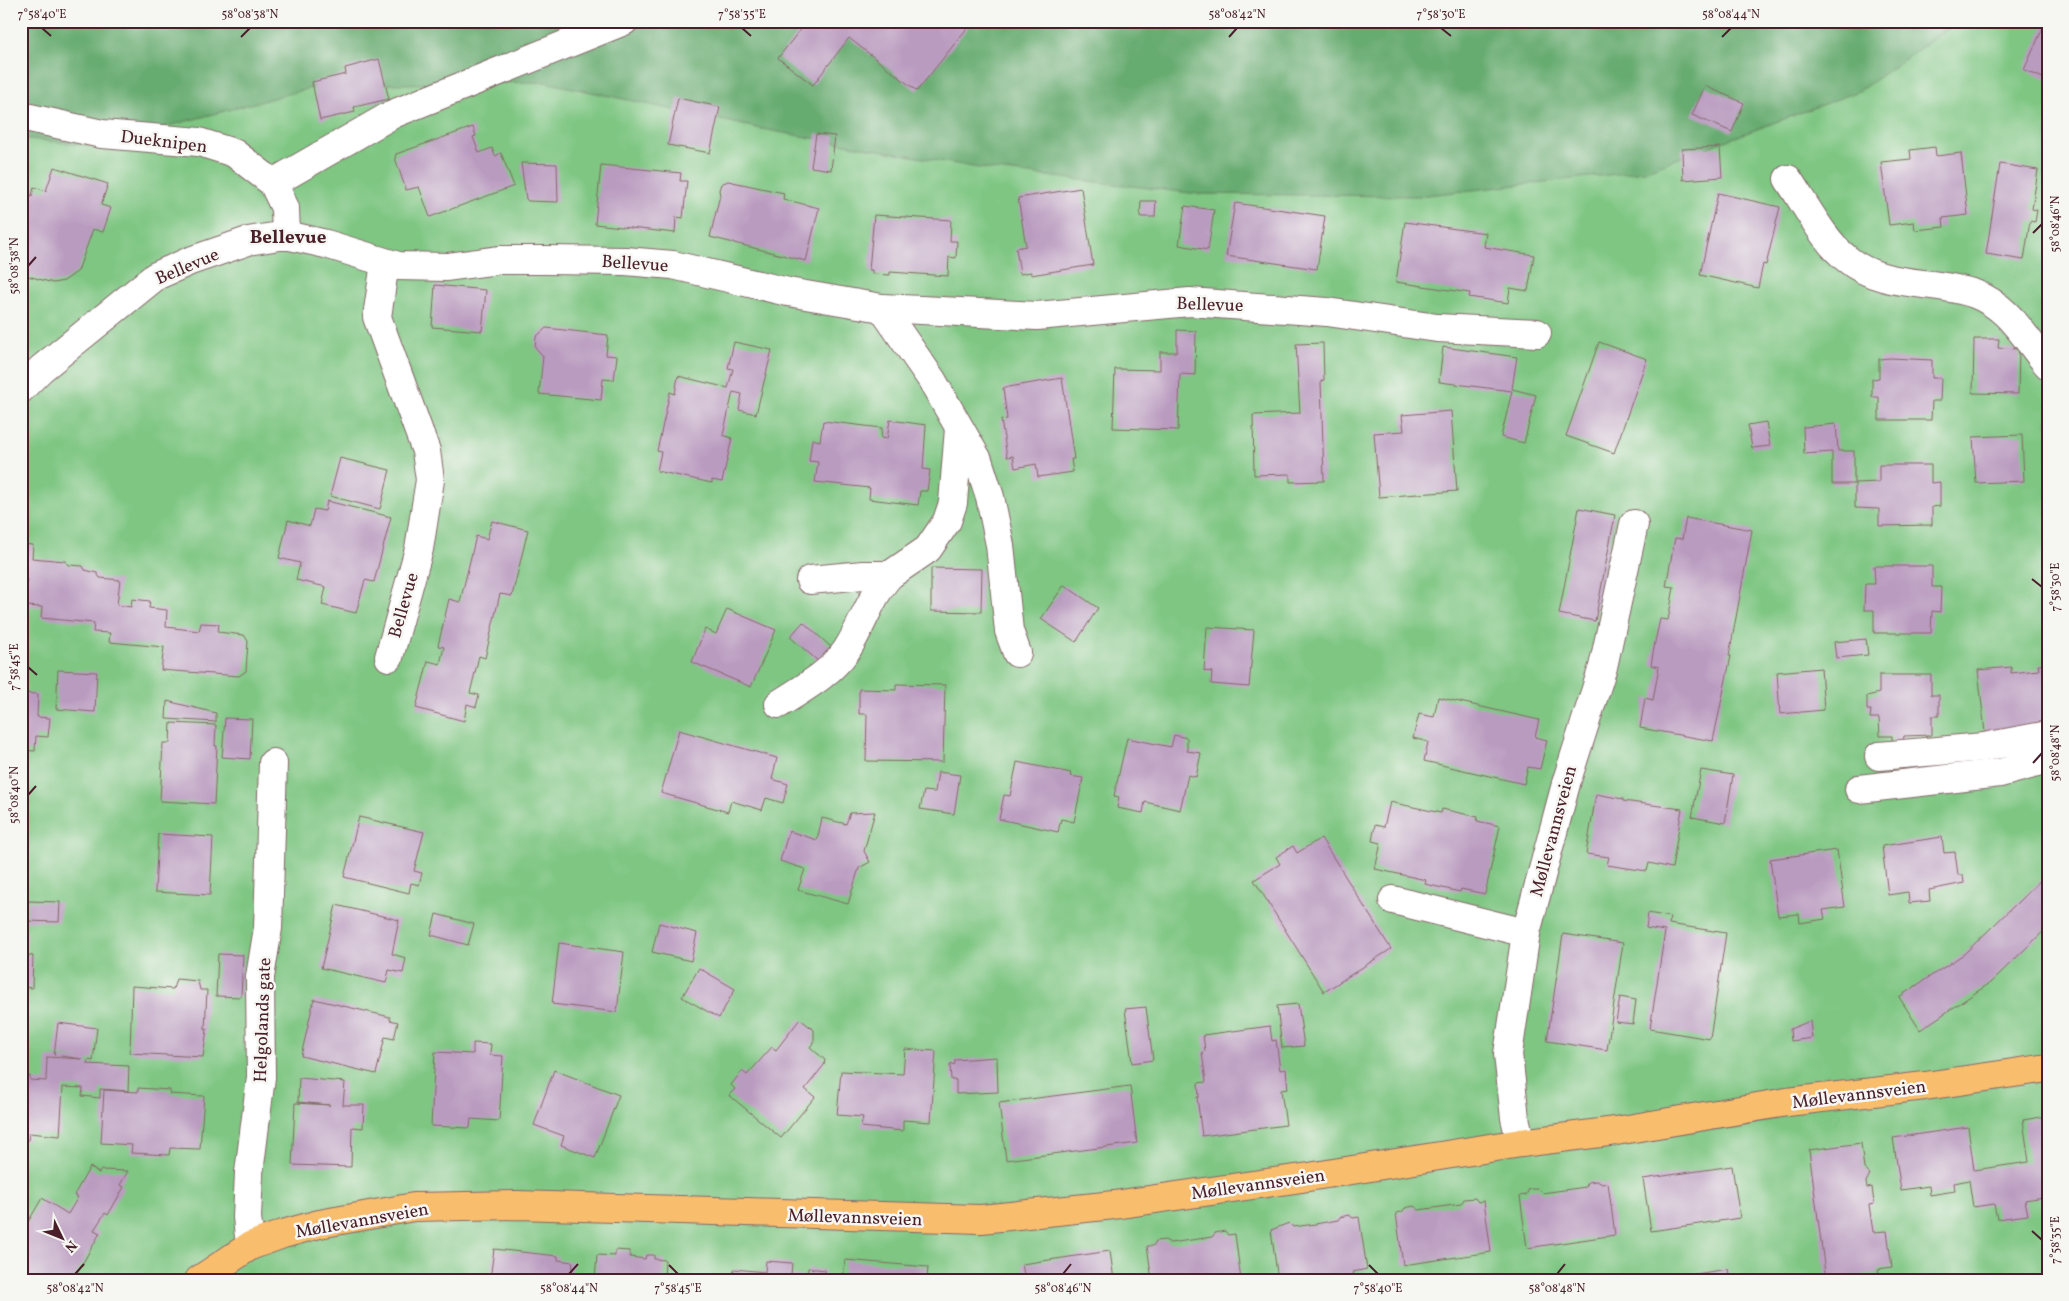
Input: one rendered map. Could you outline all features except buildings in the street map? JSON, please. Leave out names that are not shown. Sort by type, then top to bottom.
[{"type":"main road","name":"Møllevannsveien","points":[[198,1280],[250,1246],[319,1224],[414,1207],[518,1205],[981,1220],[1114,1205],[1302,1178],[1521,1143],[1616,1131],[1787,1102],[1924,1086],[2048,1068]]},
{"type":"street","points":[[273,184],[393,114],[624,21]]},
{"type":"street","name":"Dueknipen","points":[[21,116],[102,134],[199,142],[234,153],[273,184],[285,208],[286,235]]},
{"type":"street","points":[[1788,180],[1833,245],[1847,259],[1880,277],[1939,285],[1976,294],[1996,306],[2014,321],[2048,365]]},
{"type":"street","name":"Bellevue","points":[[21,388],[41,369],[156,276],[248,241],[286,235],[326,244],[398,266],[447,267],[499,260],[625,261],[673,265],[788,292],[882,308],[1037,316],[1190,302],[1327,312],[1437,328],[1538,333]]},
{"type":"street","name":"Bellevue","points":[[385,263],[377,317],[426,451],[430,480],[419,549],[388,656]]},
{"type":"street","points":[[882,308],[932,380],[978,460],[990,497],[1004,572],[1009,631],[1017,653]]},
{"type":"street","points":[[779,704],[823,675],[845,652],[867,610],[890,575],[928,549],[948,521],[953,503],[959,428]]},
{"type":"street","name":"Møllevannsveien","points":[[1521,1143],[1515,1118],[1508,1054],[1526,933],[1566,780],[1603,667],[1634,524]]},
{"type":"street","points":[[810,580],[863,575],[890,575]]},
{"type":"street","points":[[1879,756],[1984,747],[2048,735]]},
{"type":"street","points":[[1859,789],[2000,773],[2048,760]]},
{"type":"street","name":"Helgolands gate","points":[[250,1246],[247,1217],[248,1173],[261,1077],[260,977],[268,928],[273,763]]},
{"type":"street","points":[[1393,900],[1526,933]]},
{"type":"green space","points":[[21,21],[2048,21],[2048,1280],[21,1280]]},
{"type":"green space","points":[[21,21],[1959,21],[1859,91],[1644,171],[1418,196],[1199,194],[979,168],[762,129],[545,82],[322,85],[93,146],[21,138]]},
{"type":"district","name":"Bellevue","points":[[288,236]]}]
